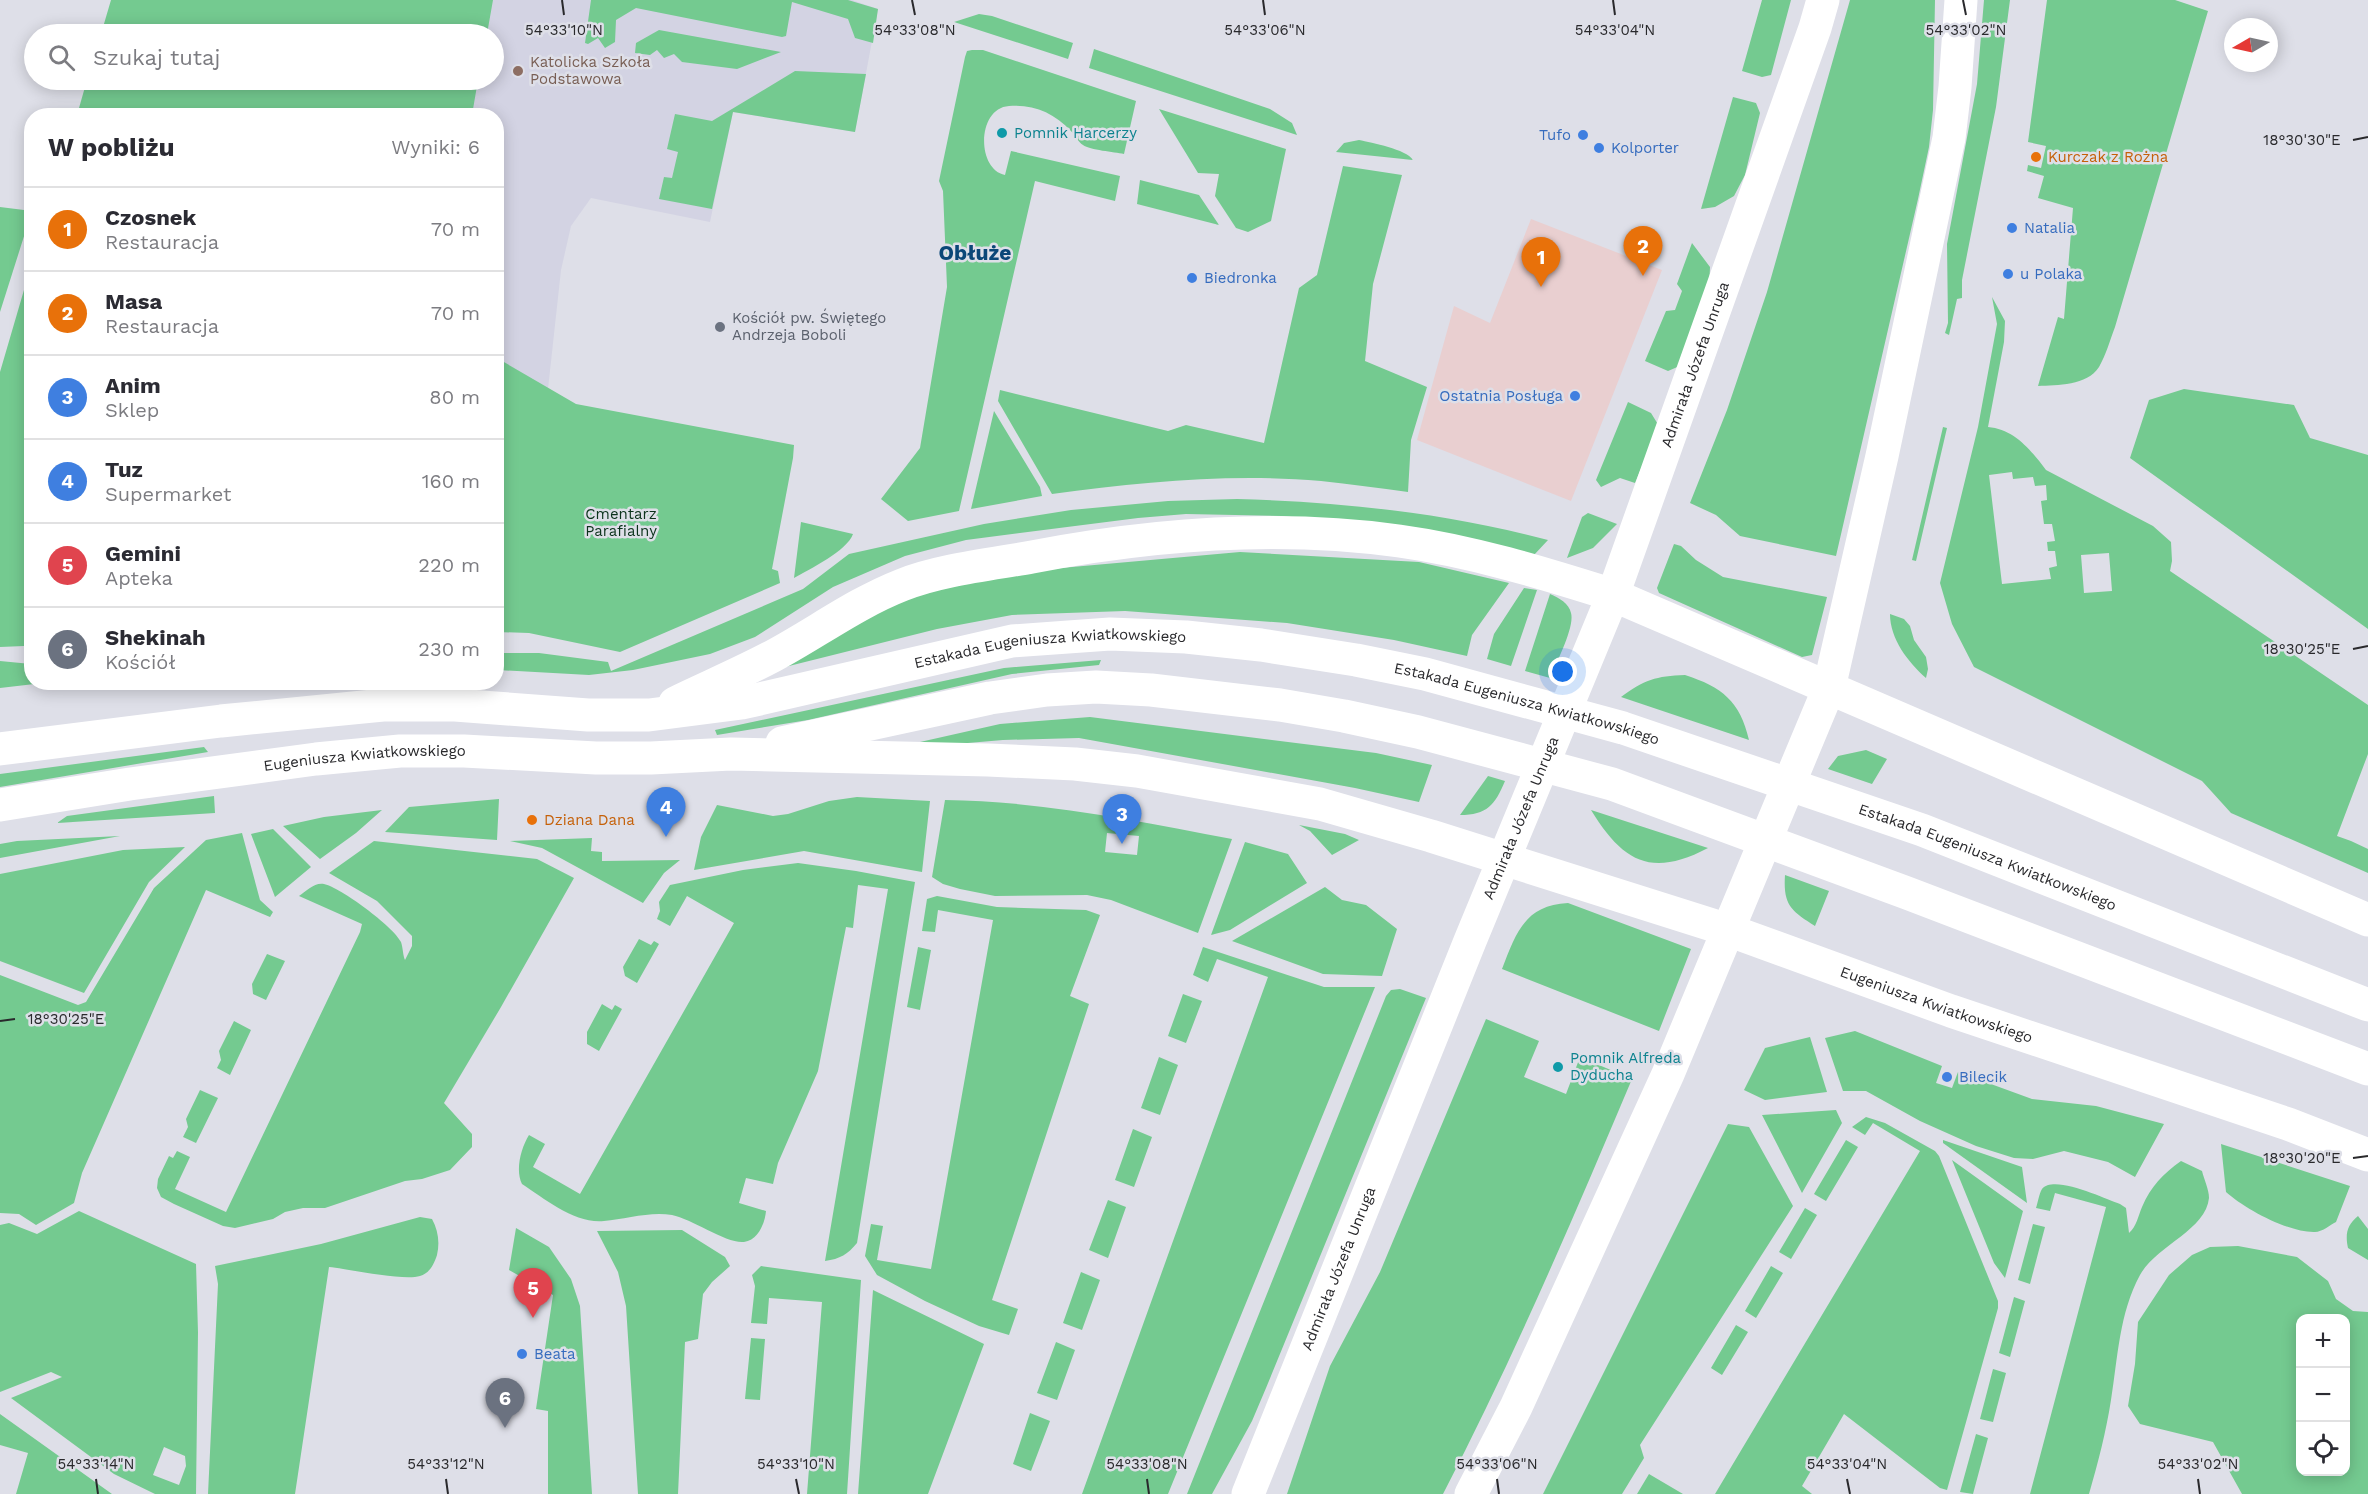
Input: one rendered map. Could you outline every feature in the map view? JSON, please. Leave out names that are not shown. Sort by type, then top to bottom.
[{"type":"main road","name":"Admirała Józefa Unruga","points":[[1248,1494],[1613,595],[1823,0]]},
{"type":"main road","points":[[1471,1494],[1526,1386],[1668,1074],[1829,688],[1882,456],[1948,138],[1955,87],[1961,0]]},
{"type":"main road","points":[[0,749],[221,721],[383,705],[455,705],[588,716],[649,715],[773,656],[861,604],[904,584],[954,571],[1061,551],[1166,536],[1279,532],[1399,541],[1500,561],[1613,595],[2368,920]]},
{"type":"main road","name":"Estakada Eugeniusza Kwiatkowskiego","points":[[649,715],[742,703],[1012,641],[1042,637],[1110,634],[1186,636],[1356,660],[1425,674],[1516,697],[1728,762],[1922,830],[2368,1005]]},
{"type":"main road","points":[[730,754],[990,698],[1047,690],[1096,687],[1151,690],[1280,705],[1344,716],[1429,735],[1612,784],[1907,893],[2368,1069]]},
{"type":"main road","name":"Eugeniusza Kwiatkowskiego","points":[[0,805],[130,784],[316,759],[400,751],[651,758],[730,754],[1075,764],[1137,771],[1320,804],[1504,859],[1728,930],[1951,1011],[2288,1124],[2368,1155]]},
{"type":"main road","points":[[2288,1124],[2368,1143]]},
{"type":"shaded area","points":[[473,0],[852,0],[878,9],[855,132],[733,112],[710,222],[591,198],[571,226],[561,270],[548,389],[504,362],[504,108],[453,108],[456,90],[504,90],[504,24],[469,24]]},
{"type":"shaded area","points":[[1531,219],[1662,270],[1571,501],[1417,440],[1454,306],[1490,323]]},
{"type":"green space","points":[[111,0],[493,0],[489,24],[104,24]]},
{"type":"green space","points":[[591,0],[848,0],[878,9],[873,43],[855,38],[848,19],[792,2],[786,36],[782,37],[636,8],[616,20],[615,42],[605,48],[598,38],[588,44],[585,43]]},
{"type":"green space","points":[[1762,0],[1791,0],[1771,75],[1762,77],[1742,71]]},
{"type":"green space","points":[[1850,0],[1935,0],[1933,110],[1929,147],[1918,199],[1836,556],[1740,536],[1716,515],[1690,503],[1727,410],[1767,292]]},
{"type":"green space","points":[[1984,0],[2010,0],[1996,107],[1962,280],[1962,298],[1957,299],[1949,335],[1945,333],[1948,323],[1947,244],[1977,84]]},
{"type":"green space","points":[[2047,0],[2175,0],[2208,11],[2104,358],[2094,373],[2087,378],[2071,383],[2038,386],[2058,317],[2064,319],[2073,208],[2038,198],[2044,176],[2027,171],[2028,165],[2041,168],[2046,146],[2028,142]]},
{"type":"green space","points":[[979,14],[992,16],[1073,43],[1068,59],[954,22]]},
{"type":"green space","points":[[659,30],[781,52],[737,69],[682,62],[674,54],[664,58],[657,50],[650,55],[635,53],[636,43]]},
{"type":"green space","points":[[1094,49],[1270,109],[1292,123],[1297,135],[1089,68]]},
{"type":"green space","points":[[983,50],[1136,101],[1124,154],[1086,147],[1058,119],[1035,108],[1009,106],[998,109],[991,117],[986,127],[985,151],[989,162],[996,170],[1005,175],[1011,151],[1120,176],[1115,201],[1035,181],[959,511],[908,521],[881,499],[920,448],[947,287],[943,191],[939,181],[965,57],[967,51]]},
{"type":"green space","points":[[795,71],[866,74],[855,132],[733,112],[712,209],[659,199],[664,177],[672,178],[678,152],[667,149],[675,114],[712,121]]},
{"type":"green space","points":[[84,90],[476,90],[473,108],[79,108]]},
{"type":"green space","points":[[1733,97],[1756,103],[1760,113],[1745,175],[1734,196],[1715,207],[1701,209]]},
{"type":"green space","points":[[1159,109],[1286,149],[1271,221],[1248,232],[1236,228],[1215,196],[1219,174],[1198,173]]},
{"type":"green space","points":[[1359,140],[1396,150],[1413,160],[1336,152],[1344,143]]},
{"type":"green space","points":[[1343,166],[1402,175],[1373,284],[1365,361],[1427,387],[1411,440],[1408,492],[1321,481],[1220,478],[1052,494],[998,401],[1000,390],[1168,431],[1186,425],[1264,443],[1299,288],[1317,275]]},
{"type":"green space","points":[[1140,180],[1199,195],[1219,225],[1137,204]]},
{"type":"green space","points":[[0,207],[24,210],[24,236],[0,312]]},
{"type":"green space","points":[[1692,243],[1710,267],[1709,290],[1682,365],[1668,371],[1645,361],[1666,311],[1675,310],[1682,291],[1677,284]]},
{"type":"green space","points":[[24,290],[24,646],[0,647],[0,372]]},
{"type":"green space","points":[[1992,297],[2005,321],[2004,342],[1988,427],[2014,436],[2028,448],[2046,470],[2153,526],[2171,542],[2170,571],[2368,705],[2368,754],[2337,836],[2368,849],[2368,873],[2231,813],[2202,781],[1974,667],[1952,624],[1940,583],[1978,427],[1997,324]],"holes":[[[2012,472],[2013,479],[2033,477],[2035,486],[2046,485],[2047,500],[2041,501],[2044,524],[2052,524],[2055,541],[2047,542],[2048,551],[2055,551],[2057,566],[2049,568],[2051,579],[2002,584],[1989,475]],[[2109,553],[2112,591],[2084,593],[2081,555]]]},
{"type":"green space","name":"Cmentarz Parafialny","points":[[504,362],[576,404],[794,445],[772,569],[778,571],[780,583],[620,652],[529,633],[504,632]]},
{"type":"green space","points":[[2184,389],[2294,405],[2310,438],[2368,455],[2368,629],[2130,458],[2149,400]]},
{"type":"green space","points":[[1628,402],[1651,413],[1659,426],[1635,483],[1620,478],[1601,487],[1596,480]]},
{"type":"green space","points":[[994,411],[1040,487],[1042,496],[971,509]]},
{"type":"green space","points":[[1943,427],[1947,428],[1916,561],[1912,560]]},
{"type":"green space","points":[[1237,499],[1355,506],[1433,516],[1548,540],[1534,555],[1390,527],[1282,516],[1186,514],[1138,518],[966,540],[905,556],[833,587],[755,637],[710,654],[633,670],[589,675],[504,670],[504,653],[539,653],[608,662],[611,671],[803,589],[849,554],[984,524],[1071,510],[1168,501]]},
{"type":"green space","points":[[1588,513],[1617,524],[1593,548],[1567,558],[1582,517]]},
{"type":"green space","points":[[801,522],[853,534],[844,547],[836,553],[794,578]]},
{"type":"green space","points":[[1674,544],[1681,546],[1696,560],[1723,577],[1827,597],[1812,655],[1802,657],[1659,593],[1657,588]]},
{"type":"green space","points":[[1240,552],[1419,562],[1509,583],[1472,635],[1467,656],[1394,640],[1287,623],[1125,611],[1012,615],[937,629],[781,668],[868,614],[930,589],[1005,573]]},
{"type":"green space","points":[[1524,588],[1537,590],[1511,666],[1487,659],[1494,634]]},
{"type":"green space","points":[[1550,594],[1566,604],[1570,609],[1571,619],[1568,636],[1550,678],[1525,671]]},
{"type":"green space","points":[[1890,614],[1904,619],[1910,626],[1914,640],[1926,657],[1928,669],[1926,678],[1901,649],[1893,632]]},
{"type":"green space","points":[[1101,660],[1099,665],[1012,674],[808,720],[717,735],[715,730],[1004,668]]},
{"type":"green space","points":[[0,661],[24,663],[24,685],[0,688]]},
{"type":"green space","points":[[1685,675],[1719,691],[1735,705],[1749,740],[1621,697],[1651,680]]},
{"type":"green space","points":[[1090,717],[1376,753],[1432,765],[1419,802],[1355,788],[1079,738],[1003,740],[921,747],[920,742],[1000,724]]},
{"type":"green space","points":[[204,747],[208,752],[0,787],[0,774]]},
{"type":"green space","points":[[1866,750],[1887,759],[1872,784],[1828,769],[1838,756]]},
{"type":"green space","points":[[1488,776],[1505,781],[1498,796],[1483,811],[1460,815]]},
{"type":"green space","points":[[214,796],[215,813],[57,823],[67,816]]},
{"type":"green space","points":[[857,797],[930,801],[922,872],[804,851],[694,870],[701,837],[717,805],[773,816],[788,814],[829,801]]},
{"type":"green space","points":[[499,799],[497,840],[385,832],[409,807]]},
{"type":"green space","points":[[945,800],[1053,808],[1232,839],[1198,933],[1111,900],[1087,895],[995,896],[943,884],[932,877]],"holes":[[[1107,833],[1139,836],[1137,855],[1105,852]]]},
{"type":"green space","points":[[382,810],[356,833],[320,859],[283,826],[324,817]]},
{"type":"green space","points":[[1591,810],[1708,848],[1670,862],[1654,863],[1640,860],[1627,853],[1615,842]]},
{"type":"green space","points":[[1299,825],[1345,834],[1359,840],[1332,855],[1310,831]]},
{"type":"green space","points":[[273,829],[311,867],[275,897],[251,834]]},
{"type":"green space","points":[[242,833],[260,900],[273,912],[270,917],[206,890],[82,1173],[74,1203],[36,1225],[19,1214],[0,1213],[0,975],[78,1005],[86,1002],[154,888],[206,840]]},
{"type":"green space","points":[[120,836],[0,858],[0,844],[17,841]]},
{"type":"green space","points":[[592,838],[591,851],[602,852],[602,861],[680,860],[664,873],[643,903],[542,848],[510,841]]},
{"type":"green space","points":[[374,841],[537,859],[574,878],[444,1103],[472,1134],[472,1147],[450,1170],[422,1179],[405,1181],[325,1208],[303,1208],[285,1212],[273,1219],[235,1228],[223,1226],[161,1197],[157,1188],[158,1179],[169,1156],[173,1158],[177,1151],[190,1157],[175,1189],[226,1212],[360,932],[362,924],[299,896],[317,884],[324,884],[342,892],[378,918],[396,935],[401,942],[405,960],[412,946],[412,936],[377,901],[329,873]]},
{"type":"green space","points":[[1245,842],[1288,854],[1307,883],[1230,930],[1211,935]]},
{"type":"green space","points":[[185,847],[149,882],[84,993],[0,961],[0,874],[123,850]]},
{"type":"green space","points":[[798,863],[915,882],[857,1243],[843,1255],[825,1261],[888,889],[858,885],[853,928],[846,927],[818,1071],[778,1163],[773,1184],[746,1178],[739,1203],[766,1211],[763,1225],[754,1238],[737,1242],[680,1217],[664,1214],[604,1221],[582,1219],[550,1203],[522,1184],[519,1172],[520,1159],[529,1135],[545,1144],[533,1167],[580,1194],[734,923],[687,896],[670,926],[657,919],[660,911],[659,902],[670,885],[743,870]]},
{"type":"green space","points":[[1785,875],[1829,891],[1815,926],[1790,906],[1785,894]]},
{"type":"green space","points":[[1325,887],[1342,900],[1366,905],[1397,929],[1382,976],[1323,974],[1232,941]]},
{"type":"green space","points":[[937,896],[997,907],[1086,910],[1100,915],[1070,996],[1089,1004],[992,1300],[1018,1309],[1009,1335],[979,1326],[877,1275],[865,1256],[871,1224],[883,1226],[877,1260],[931,1269],[993,920],[938,910],[935,932],[922,931],[927,899]]},
{"type":"green space","points":[[1568,903],[1691,949],[1659,1031],[1502,969],[1518,933],[1532,915],[1553,905]]},
{"type":"green space","points":[[639,939],[651,945],[654,941],[659,944],[637,983],[625,976],[623,967]]},
{"type":"green space","points":[[918,947],[931,950],[920,1010],[907,1007]]},
{"type":"green space","points":[[1203,947],[1324,987],[1375,987],[1168,1494],[1082,1494],[1268,977],[1217,959],[1208,982],[1193,975]]},
{"type":"green space","points":[[267,954],[285,961],[266,1000],[253,994],[252,984]]},
{"type":"green space","points":[[1400,989],[1426,998],[1266,1388],[1252,1421],[1212,1494],[1187,1494],[1386,996],[1391,990]]},
{"type":"green space","points":[[1183,994],[1202,1001],[1186,1043],[1168,1036]]},
{"type":"green space","points":[[602,1004],[612,1010],[615,1005],[622,1009],[599,1051],[587,1044],[587,1032]]},
{"type":"green space","points":[[1486,1019],[1539,1041],[1524,1077],[1566,1094],[1580,1057],[1632,1079],[1518,1340],[1443,1494],[1287,1494],[1330,1366],[1380,1272]]},
{"type":"green space","points":[[234,1021],[251,1030],[230,1075],[217,1068],[221,1060],[219,1051]]},
{"type":"green space","points":[[1855,1031],[1942,1066],[1936,1083],[1952,1088],[1958,1072],[2032,1099],[2096,1106],[2164,1124],[2135,1177],[2108,1162],[2064,1151],[2033,1159],[2014,1158],[1976,1146],[1920,1121],[1866,1091],[1843,1091],[1825,1038]]},
{"type":"green space","points":[[1810,1037],[1827,1092],[1765,1100],[1744,1090],[1765,1048]]},
{"type":"green space","points":[[1159,1057],[1178,1065],[1160,1115],[1141,1108]]},
{"type":"green space","points":[[200,1090],[218,1098],[196,1143],[183,1137],[188,1127],[186,1119]]},
{"type":"green space","points":[[1836,1110],[1842,1123],[1802,1193],[1762,1115]]},
{"type":"green space","points":[[1866,1117],[1885,1123],[1935,1151],[1939,1156],[1998,1301],[1998,1308],[1947,1490],[1940,1488],[1844,1414],[1802,1486],[1812,1494],[1715,1494],[1920,1151],[1873,1123],[1865,1135],[1852,1127]]},
{"type":"green space","points":[[1728,1124],[1749,1127],[1793,1206],[1640,1445],[1644,1458],[1622,1494],[1543,1494]]},
{"type":"green space","points":[[1133,1129],[1152,1137],[1134,1187],[1115,1180]]},
{"type":"green space","points":[[1846,1140],[1858,1147],[1826,1201],[1814,1194]]},
{"type":"green space","points":[[1943,1140],[2022,1167],[2027,1203],[1943,1143]]},
{"type":"green space","points":[[2221,1144],[2350,1186],[2336,1222],[2318,1232],[2304,1231],[2268,1219],[2244,1206],[2226,1192]]},
{"type":"green space","points":[[1952,1160],[2023,1211],[2005,1278],[1994,1263]]},
{"type":"green space","points":[[2181,1161],[2202,1171],[2209,1198],[2206,1209],[2190,1229],[2147,1265],[2133,1290],[2123,1320],[2107,1424],[2089,1494],[2030,1494],[2106,1207],[2055,1193],[2050,1211],[2036,1208],[2041,1191],[2048,1185],[2057,1184],[2092,1193],[2120,1204],[2126,1208],[2129,1233],[2136,1224],[2142,1207],[2154,1187]]},
{"type":"green space","points":[[1108,1200],[1126,1207],[1108,1258],[1089,1250]]},
{"type":"green space","points":[[1805,1208],[1817,1215],[1791,1259],[1779,1252]]},
{"type":"green space","points":[[79,1211],[196,1264],[198,1332],[196,1494],[155,1494],[114,1474],[11,1398],[62,1377],[51,1372],[0,1392],[0,1225],[9,1223],[37,1234]],"holes":[[[164,1447],[185,1456],[186,1466],[179,1485],[153,1475]]]},
{"type":"green space","points":[[2358,1216],[2368,1229],[2368,1260],[2348,1248],[2348,1230]]},
{"type":"green space","points":[[420,1217],[432,1219],[438,1241],[434,1262],[423,1275],[401,1277],[329,1267],[295,1494],[208,1494],[218,1284],[215,1266],[321,1244]]},
{"type":"green space","points":[[2033,1224],[2045,1227],[2030,1284],[2018,1280]]},
{"type":"green space","points":[[516,1228],[549,1247],[571,1279],[580,1306],[592,1494],[548,1494],[548,1411],[536,1409],[553,1295],[509,1270]]},
{"type":"green space","points":[[682,1230],[725,1257],[730,1266],[712,1282],[703,1294],[698,1339],[685,1342],[678,1494],[638,1494],[626,1306],[618,1272],[597,1231]]},
{"type":"green space","points":[[2238,1246],[2297,1257],[2328,1281],[2336,1299],[2353,1311],[2368,1312],[2368,1494],[2242,1494],[2213,1442],[2140,1424],[2128,1406],[2135,1364],[2138,1322],[2169,1275],[2192,1255],[2210,1247]]},
{"type":"green space","points":[[761,1266],[861,1280],[847,1494],[807,1494],[822,1302],[769,1298],[767,1324],[751,1323],[755,1286],[752,1275]]},
{"type":"green space","points":[[1771,1266],[1783,1273],[1756,1318],[1745,1311]]},
{"type":"green space","points":[[1081,1272],[1100,1280],[1082,1330],[1063,1323]]},
{"type":"green space","points":[[873,1290],[984,1344],[928,1494],[858,1494]]},
{"type":"green space","points":[[2014,1297],[2025,1301],[2010,1357],[1999,1353]]},
{"type":"green space","points":[[1736,1325],[1748,1332],[1722,1375],[1711,1368]]},
{"type":"green space","points":[[751,1338],[765,1339],[760,1400],[745,1399]]},
{"type":"green space","points":[[1056,1342],[1075,1350],[1057,1400],[1037,1393]]},
{"type":"green space","points":[[1993,1369],[2006,1373],[1993,1422],[1980,1419]]},
{"type":"green space","points":[[1030,1413],[1050,1421],[1031,1471],[1013,1464]]},
{"type":"green space","points":[[0,1414],[112,1494],[16,1494],[28,1453],[0,1445]]},
{"type":"green space","points":[[1976,1434],[1988,1438],[1973,1494],[1960,1492]]},
{"type":"green space","points":[[1649,1474],[1683,1494],[1637,1494]]},
{"type":"place","name":"Katolicka Szkoła Podstawowa","points":[[518,71]]},
{"type":"place","name":"Pomnik Harcerzy","points":[[1002,133]]},
{"type":"place","name":"Tufo","points":[[1583,135]]},
{"type":"place","name":"Kolporter","points":[[1599,148]]},
{"type":"place","name":"Kurczak z Rożna","points":[[2036,157]]},
{"type":"place","name":"Natalia","points":[[2012,228]]},
{"type":"place","name":"u Polaka","points":[[2008,274]]},
{"type":"place","name":"Masa","points":[[1643,276]]},
{"type":"place","name":"Biedronka","points":[[1192,278]]},
{"type":"place","name":"Czosnek","points":[[1541,287]]},
{"type":"place","name":"Kościół pw. Świętego Andrzeja Boboli","points":[[720,327]]},
{"type":"place","name":"Ostatnia Posługa","points":[[1575,396]]},
{"type":"place","name":"Dziana Dana","points":[[532,820]]},
{"type":"place","name":"Tuz","points":[[666,837]]},
{"type":"place","name":"Anim","points":[[1122,844]]},
{"type":"place","name":"Pomnik Alfreda Dyducha","points":[[1558,1067]]},
{"type":"place","name":"Bilecik","points":[[1947,1077]]},
{"type":"place","name":"Gemini","points":[[533,1318]]},
{"type":"place","name":"Beata","points":[[522,1354]]},
{"type":"place","name":"Shekinah","points":[[505,1428]]},
{"type":"district","name":"Obłuże","points":[[975,252]]}]
